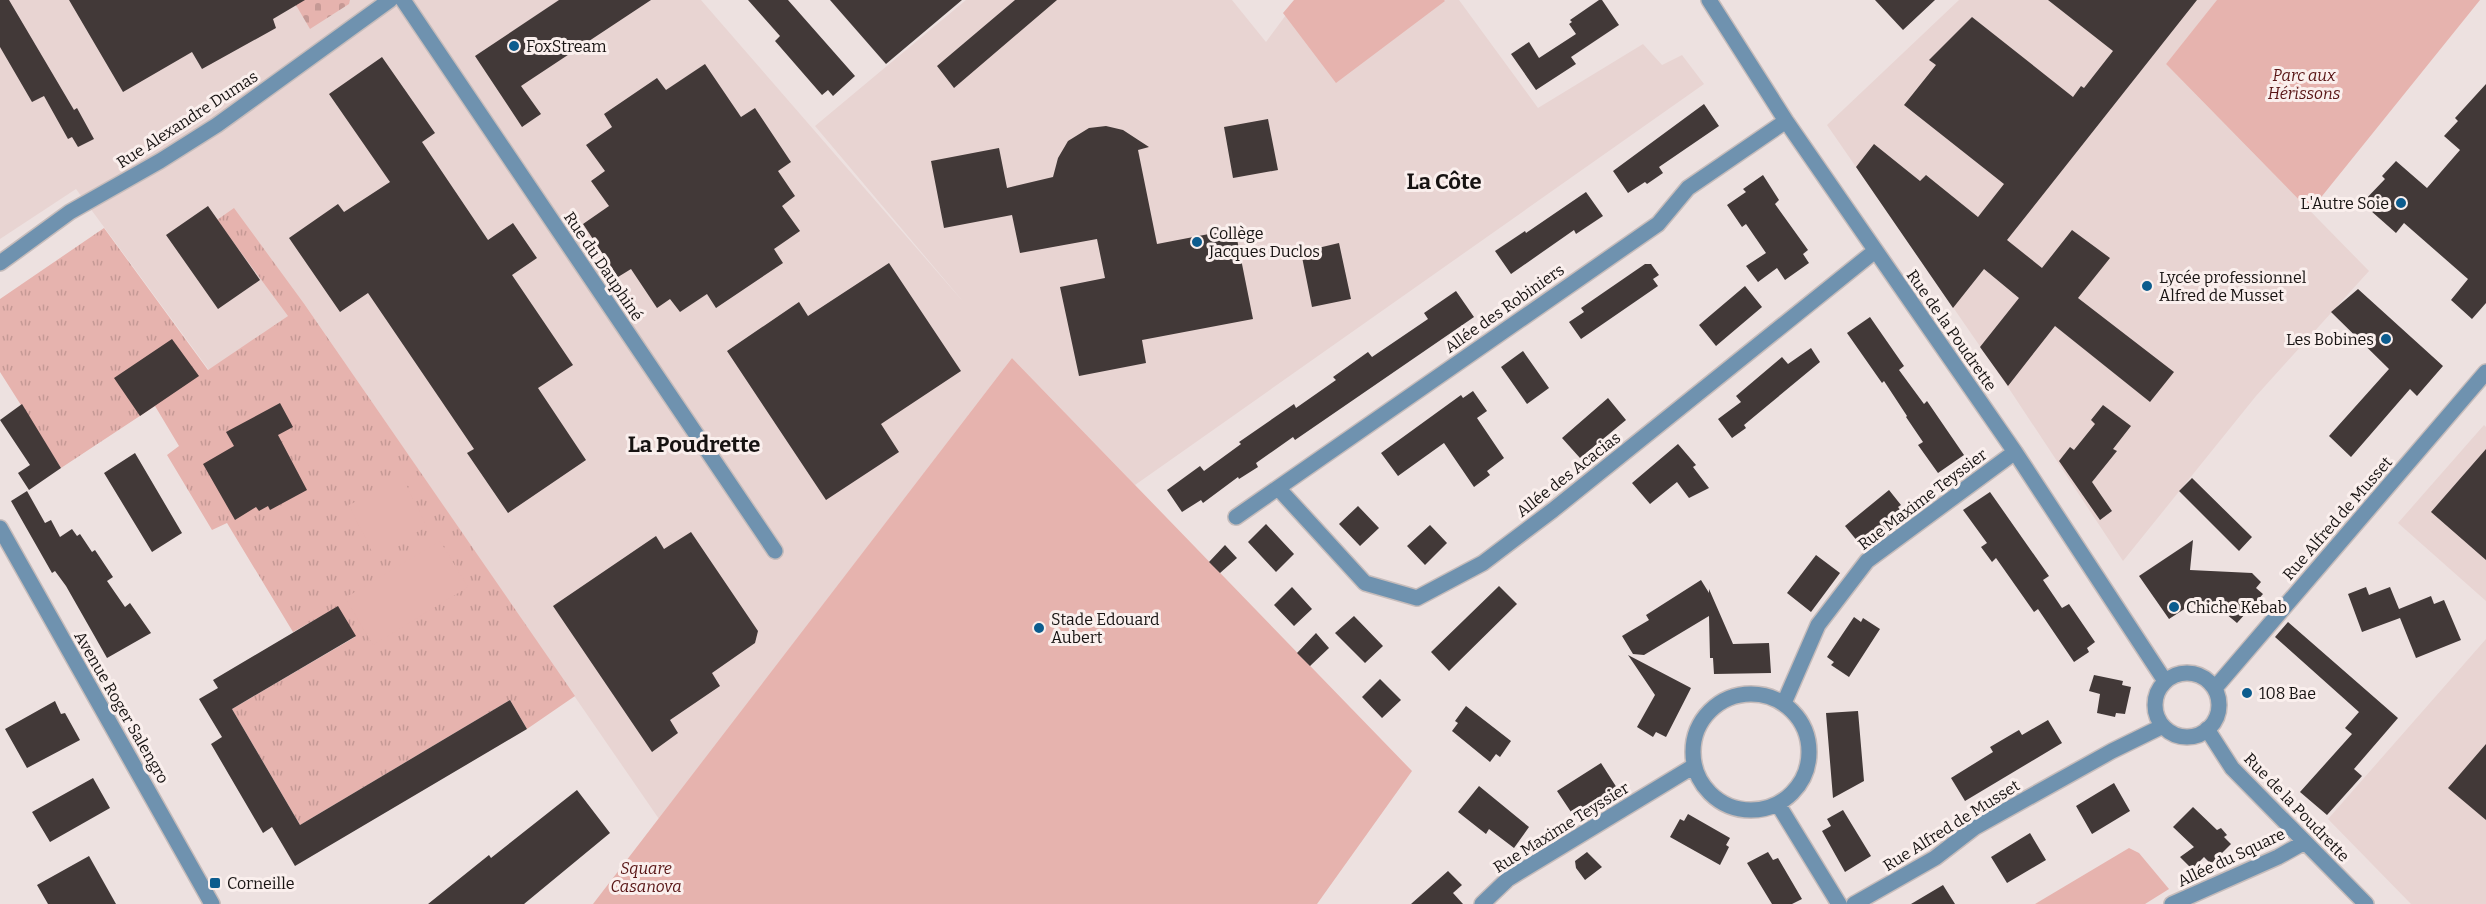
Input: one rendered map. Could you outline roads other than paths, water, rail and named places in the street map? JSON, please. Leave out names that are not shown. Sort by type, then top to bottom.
[{"type":"street","name":"Rue Alexandre Dumas","points":[[0,263],[70,212],[160,161],[217,125],[390,0]]},
{"type":"street","name":"Rue du Dauphiné","points":[[403,0],[775,551]]},
{"type":"street","name":"Rue de la Poudrette","points":[[1709,0],[1786,121],[2015,452],[2165,681]]},
{"type":"street","name":"Allée des Robiniers","points":[[1236,517],[1658,224],[1688,188],[1786,121]]},
{"type":"street","name":"Allée des Acacias","points":[[1278,488],[1365,583],[1417,598],[1483,563],[1536,523],[1875,251]]},
{"type":"street","name":"Rue Alfred de Musset","points":[[2215,687],[2486,372]]},
{"type":"street","name":"Rue Maxime Teyssier","points":[[1784,703],[1818,625],[1867,561],[2015,452]]},
{"type":"street","name":"Avenue Roger Salengro","points":[[0,528],[212,904]]},
{"type":"street","points":[[2182,673],[2191,673],[2208,680],[2215,687],[2218,696],[2218,714],[2208,729],[2190,737],[2171,732],[2163,726],[2155,708],[2156,698],[2165,681],[2182,673]]},
{"type":"street","points":[[1753,693],[1784,703],[1801,722],[1809,742],[1810,760],[1804,779],[1779,806],[1742,810],[1714,797],[1701,783],[1694,766],[1696,736],[1704,719],[1718,704],[1733,697],[1753,693]]},
{"type":"street","name":"Rue Alfred de Musset","points":[[1854,904],[1935,858],[1974,828],[2112,751],[2163,726]]},
{"type":"street","name":"Rue de la Poudrette","points":[[2208,729],[2232,768],[2366,904]]},
{"type":"street","name":"Rue Maxime Teyssier","points":[[1482,904],[1508,879],[1694,766]]},
{"type":"street","points":[[1779,806],[1839,904]]},
{"type":"street","name":"Allée du Square","points":[[2172,904],[2278,857],[2305,842]]},
{"type":"place","name":"FoxStream","points":[[514,46]]},
{"type":"place","name":"L'Autre Soie","points":[[2401,203]]},
{"type":"place","name":"Collège Jacques Duclos","points":[[1197,242]]},
{"type":"place","name":"Lycée professionnel Alfred de Musset","points":[[2147,286]]},
{"type":"place","name":"Les Bobines","points":[[2386,339]]},
{"type":"place","name":"Chiche Kebab","points":[[2174,607]]},
{"type":"place","name":"Stade Edouard Aubert","points":[[1039,628]]},
{"type":"place","name":"108 Bae","points":[[2247,693]]},
{"type":"place","name":"Corneille","points":[[215,883]]},
{"type":"district","name":"La Côte","points":[[1444,181]]},
{"type":"district","name":"La Poudrette","points":[[694,444]]},
{"type":"park label","name":"Parc aux Hérissons","points":[[2304,84]]},
{"type":"park label","name":"Square Casanova","points":[[646,877]]}]
